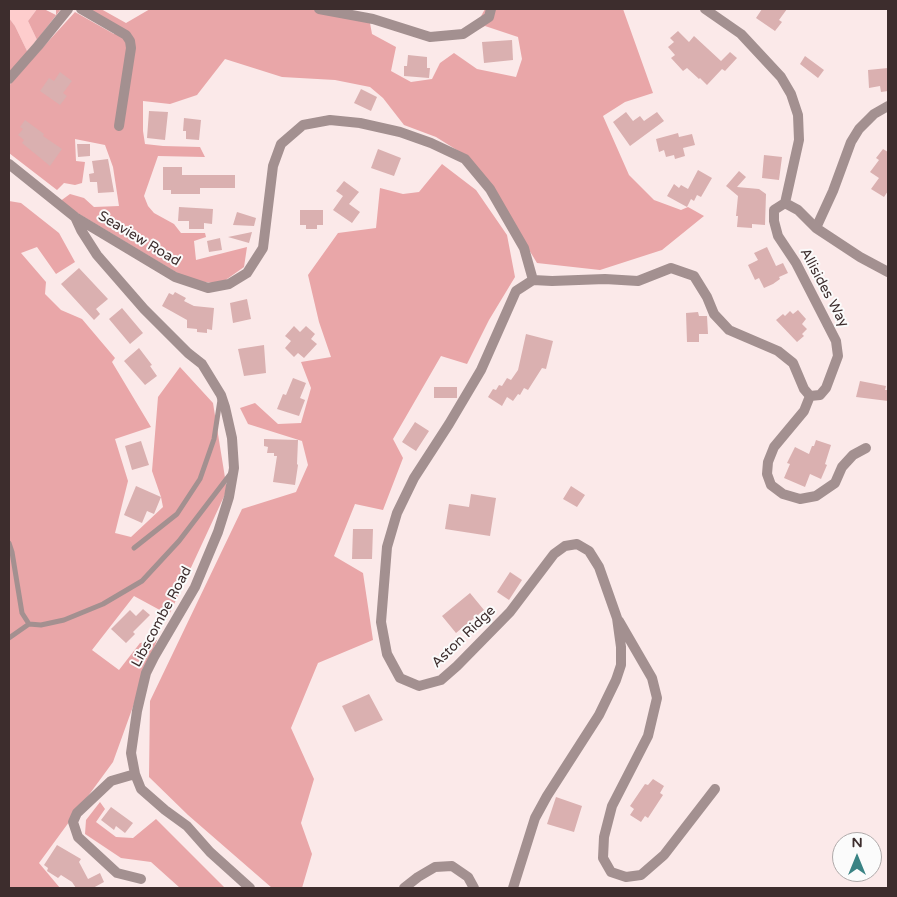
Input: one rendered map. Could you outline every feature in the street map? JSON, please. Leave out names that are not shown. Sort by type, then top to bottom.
[{"type":"street","points":[[9,79],[68,9]]},
{"type":"street","points":[[81,9],[126,35],[130,41],[130,56],[119,126]]},
{"type":"street","points":[[319,9],[373,19],[430,37],[463,34],[488,17],[491,9]]},
{"type":"street","name":"Allisides Way","points":[[705,9],[741,34],[781,77],[791,94],[798,115],[800,140],[785,203],[774,210],[774,221],[778,236],[796,263],[836,341],[838,356],[826,388],[820,395],[810,396]]},
{"type":"street","points":[[816,228],[833,191],[851,142],[869,119],[888,106]]},
{"type":"street","name":"Seaview Road","points":[[9,164],[75,217],[175,277],[208,288],[228,284],[247,273],[263,248],[273,166],[281,144],[303,125],[330,120],[360,123],[400,132],[431,143],[465,160],[490,189],[524,248],[533,280]]},
{"type":"street","points":[[785,203],[798,210],[816,228],[860,257],[888,272]]},
{"type":"street","name":"Libscombe Road","points":[[75,217],[97,254],[144,309],[188,353],[202,364],[221,395],[232,438],[234,468],[227,506],[195,587],[146,673],[137,711],[131,754],[135,774],[141,789],[187,826],[210,852],[250,888]]},
{"type":"street","points":[[533,280],[605,279],[638,281],[671,268],[694,276],[707,297],[714,314],[729,330],[778,351],[793,363],[804,389],[810,396],[804,410],[774,448],[768,462],[766,474],[771,485],[783,494],[800,499],[816,496],[835,483],[842,467],[853,455],[866,448]]},
{"type":"street","name":"Aston Ridge","points":[[513,888],[536,818],[547,796],[599,714],[616,680],[620,665],[621,647],[618,618],[599,567],[589,551],[577,544],[565,546],[554,554],[510,612],[457,666],[441,680],[419,686],[400,678],[387,654],[381,622],[387,547],[397,513],[414,478],[481,370],[516,291],[533,280]]},
{"type":"street","points":[[618,618],[652,678],[657,698],[648,736],[612,806],[604,837],[603,858],[611,872],[626,877],[641,875],[664,854],[715,789]]},
{"type":"street","points":[[135,774],[111,781],[77,813],[73,822],[78,836],[117,873],[141,879]]},
{"type":"street","points":[[404,888],[434,867],[452,866],[468,877],[474,888]]},
{"type":"lane","points":[[134,548],[177,514],[200,479],[214,439],[221,395]]},
{"type":"lane","points":[[9,638],[29,624],[41,625],[64,620],[103,604],[142,581],[179,541],[234,468]]},
{"type":"lane","points":[[9,544],[22,613],[29,624]]},
{"type":"shaded area","points":[[9,9],[37,9],[28,21],[37,40],[28,53],[9,18]]},
{"type":"shaded area","points":[[37,9],[44,9],[56,15],[56,9],[61,9],[37,40],[28,21]]},
{"type":"shaded area","points":[[89,9],[101,9],[126,23],[150,9],[313,9],[370,23],[372,34],[396,47],[391,71],[411,82],[432,79],[440,63],[454,53],[477,69],[516,77],[522,59],[518,37],[485,26],[467,35],[485,9],[623,9],[653,93],[625,102],[603,116],[629,175],[654,200],[681,210],[688,207],[704,216],[662,250],[600,270],[537,263],[491,187],[468,157],[436,137],[404,125],[383,98],[370,87],[335,80],[282,77],[225,59],[197,95],[170,104],[143,101],[145,144],[200,147],[205,157],[158,156],[144,196],[148,206],[154,213],[174,224],[181,233],[205,233],[206,237],[194,241],[196,260],[247,247],[244,267],[220,284],[189,280],[59,202],[70,194],[84,198],[94,207],[119,206],[113,167],[105,145],[75,139],[76,161],[85,162],[82,183],[75,185],[64,183],[57,190],[9,153],[9,86],[13,80],[75,12],[114,34],[120,27]]},
{"type":"shaded area","points":[[9,18],[28,53],[9,73]]},
{"type":"shaded area","points":[[442,164],[476,190],[507,235],[515,277],[489,320],[467,364],[441,356],[393,439],[403,458],[383,510],[355,504],[334,556],[363,573],[373,640],[318,663],[291,728],[314,779],[301,823],[312,854],[302,888],[272,888],[188,815],[149,777],[150,701],[242,509],[296,492],[308,465],[302,441],[248,424],[240,408],[255,403],[278,424],[301,423],[311,388],[301,362],[331,357],[319,322],[308,275],[338,233],[376,228],[380,188],[403,194],[419,192]]},
{"type":"shaded area","points":[[9,201],[21,203],[59,233],[75,262],[56,274],[37,247],[21,253],[46,282],[45,294],[61,310],[82,319],[115,358],[112,362],[151,427],[115,439],[128,481],[115,533],[131,537],[163,507],[152,471],[158,397],[180,367],[213,403],[227,490],[169,615],[134,596],[92,650],[119,670],[140,643],[157,640],[113,762],[39,863],[60,888],[9,887]]},
{"type":"shaded area","points":[[100,802],[105,809],[96,822],[116,837],[133,838],[156,819],[225,888],[180,888],[151,862],[121,858],[85,834],[86,820]]},
{"type":"building","points":[[762,9],[787,9],[779,20],[782,22],[775,31],[756,18]]},
{"type":"building","points":[[678,31],[689,42],[694,36],[721,61],[730,52],[737,58],[725,71],[722,69],[707,85],[687,68],[683,71],[671,58],[675,55],[668,47],[674,42],[670,38]]},
{"type":"building","points":[[512,40],[513,60],[484,63],[482,42]]},
{"type":"building","points":[[408,55],[427,57],[427,68],[430,68],[429,78],[404,76],[404,66],[407,66]]},
{"type":"building","points":[[805,56],[824,70],[818,78],[800,64]]},
{"type":"building","points":[[888,68],[888,91],[881,92],[880,86],[869,88],[868,70]]},
{"type":"building","points":[[60,72],[72,81],[63,93],[67,96],[60,105],[40,91],[49,78],[54,81]]},
{"type":"building","points":[[361,89],[377,97],[371,111],[354,103]]},
{"type":"building","points":[[149,111],[168,112],[165,140],[147,138]]},
{"type":"building","points":[[626,112],[633,121],[640,116],[644,121],[657,112],[664,121],[630,146],[613,122]]},
{"type":"building","points":[[184,118],[201,120],[199,140],[186,139],[186,131],[183,131]]},
{"type":"building","points":[[25,120],[62,149],[50,166],[22,143],[24,140],[18,135],[23,129],[20,127]]},
{"type":"building","points":[[678,133],[679,137],[692,134],[695,145],[683,148],[685,156],[675,159],[674,155],[666,157],[664,150],[659,152],[656,139]]},
{"type":"building","points":[[77,144],[90,144],[90,156],[78,157]]},
{"type":"building","points":[[378,149],[401,158],[394,176],[371,168]]},
{"type":"building","points":[[883,149],[888,152],[888,191],[884,197],[871,189],[879,178],[870,172],[879,160],[876,158]]},
{"type":"building","points":[[764,155],[782,157],[779,180],[762,178]]},
{"type":"building","points":[[108,159],[114,192],[98,193],[97,182],[90,182],[89,174],[94,173],[92,161]]},
{"type":"building","points":[[163,167],[182,167],[182,175],[235,175],[235,188],[200,188],[200,194],[171,194],[171,190],[163,190]]},
{"type":"building","points":[[698,170],[712,178],[701,197],[697,195],[694,201],[691,199],[687,207],[667,196],[674,184],[679,188],[681,185],[688,189]]},
{"type":"building","points":[[739,171],[746,177],[737,187],[759,189],[766,194],[765,225],[752,224],[752,228],[737,227],[738,196],[726,186]]},
{"type":"building","points":[[344,181],[359,192],[349,204],[360,212],[352,223],[333,210],[343,196],[336,191]]},
{"type":"building","points":[[179,207],[213,209],[212,224],[204,223],[204,229],[189,229],[189,221],[178,221]]},
{"type":"building","points":[[300,210],[323,210],[323,225],[317,225],[317,229],[306,229],[306,225],[300,225]]},
{"type":"building","points":[[237,212],[256,218],[254,226],[233,225]]},
{"type":"building","points":[[252,232],[249,243],[228,237]]},
{"type":"building","points":[[220,238],[222,250],[209,252],[207,241]]},
{"type":"building","points":[[767,247],[776,266],[783,263],[788,273],[764,288],[759,278],[755,280],[748,265],[758,260],[754,253]]},
{"type":"building","points":[[79,268],[108,299],[96,309],[100,314],[94,320],[61,284]]},
{"type":"building","points":[[175,292],[186,298],[184,301],[194,306],[214,308],[212,330],[207,329],[207,333],[187,328],[187,320],[162,306],[169,293],[173,295]]},
{"type":"building","points":[[247,299],[251,319],[233,323],[230,303]]},
{"type":"building","points":[[122,308],[143,333],[130,344],[109,319]]},
{"type":"building","points":[[798,310],[806,319],[802,324],[807,329],[802,334],[804,336],[797,342],[776,320],[783,314],[785,316],[790,311],[793,314]]},
{"type":"building","points":[[698,312],[699,316],[707,316],[708,334],[699,334],[699,342],[687,342],[686,313]]},
{"type":"building","points":[[294,326],[300,332],[306,326],[315,334],[311,339],[317,344],[304,358],[298,353],[294,357],[285,348],[291,341],[285,336]]},
{"type":"building","points":[[526,334],[553,341],[546,369],[542,368],[528,390],[524,388],[513,401],[507,397],[502,406],[488,397],[493,389],[496,390],[499,385],[502,386],[507,378],[511,380],[518,370]]},
{"type":"building","points":[[264,345],[266,373],[244,376],[238,349]]},
{"type":"building","points":[[139,348],[152,365],[150,366],[157,376],[145,385],[124,361]]},
{"type":"building","points":[[293,378],[306,383],[300,398],[305,400],[299,416],[277,409],[283,394],[286,395]]},
{"type":"building","points":[[860,381],[886,386],[885,390],[888,390],[888,401],[856,397]]},
{"type":"building","points":[[434,387],[457,387],[457,398],[434,398]]},
{"type":"building","points":[[415,422],[429,431],[416,451],[402,442]]},
{"type":"building","points":[[264,439],[298,440],[298,465],[295,485],[273,482],[277,456],[274,456],[274,453],[267,453],[268,447],[264,446]]},
{"type":"building","points":[[816,440],[831,445],[825,464],[827,465],[821,479],[810,474],[805,487],[784,478],[790,464],[787,463],[795,447],[809,454]]},
{"type":"building","points":[[141,441],[149,465],[132,470],[125,446]]},
{"type":"building","points":[[136,486],[161,497],[154,514],[147,511],[142,523],[124,515]]},
{"type":"building","points":[[571,486],[585,495],[577,507],[563,499]]},
{"type":"building","points":[[471,494],[496,498],[490,536],[445,529],[449,504],[469,507]]},
{"type":"building","points":[[353,529],[373,529],[372,559],[352,559]]},
{"type":"building","points":[[510,572],[522,580],[509,600],[497,592]]},
{"type":"building","points":[[470,593],[484,610],[456,633],[442,616]]},
{"type":"building","points":[[143,609],[150,615],[133,632],[135,634],[126,643],[111,629],[130,610],[136,616]]},
{"type":"building","points":[[369,694],[383,720],[355,732],[342,706]]},
{"type":"building","points":[[653,779],[664,786],[660,793],[663,795],[648,818],[645,816],[641,822],[630,815],[634,809],[630,806],[645,784],[648,785]]},
{"type":"building","points":[[556,797],[582,806],[574,832],[547,824]]},
{"type":"building","points":[[111,807],[133,823],[125,833],[116,826],[114,830],[101,820]]},
{"type":"building","points":[[57,845],[81,859],[79,862],[88,879],[100,873],[104,882],[93,888],[76,888],[72,882],[61,875],[58,878],[47,871],[48,868],[44,865]]}]
